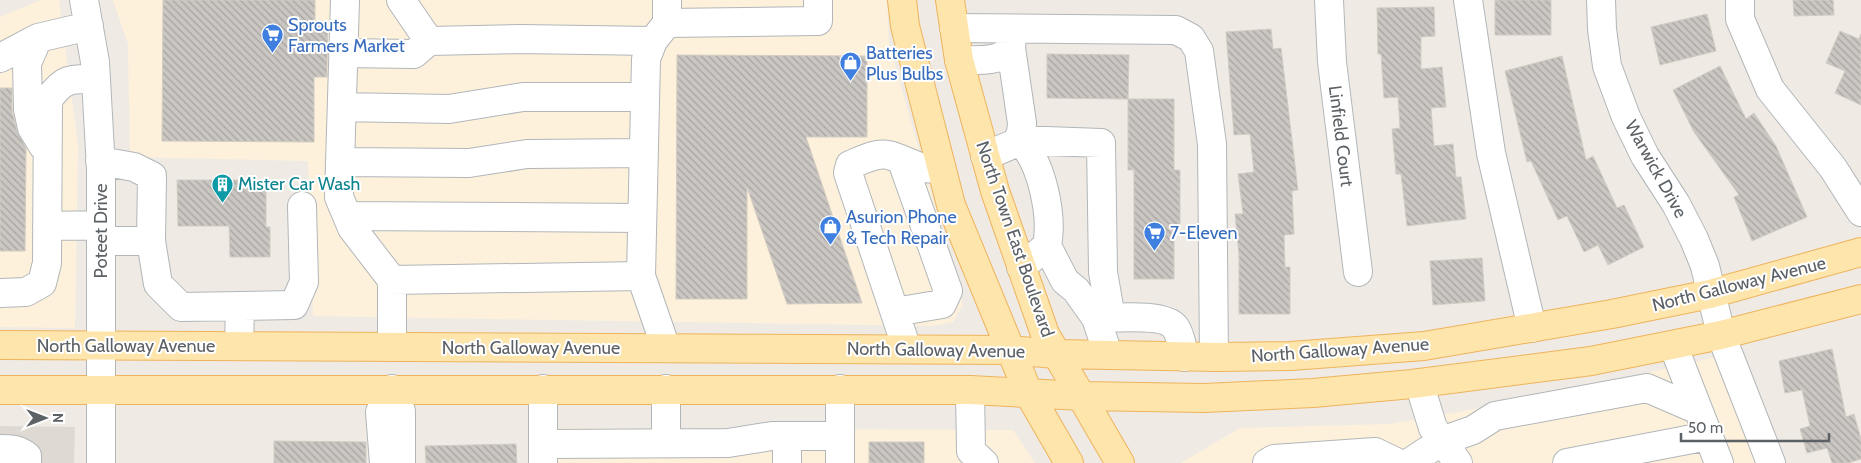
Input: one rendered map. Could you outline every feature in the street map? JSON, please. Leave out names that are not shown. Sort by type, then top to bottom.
[{"type":"main road","points":[[902,0],[905,26],[951,205],[973,264],[1028,392],[1069,463]]},
{"type":"main road","name":"North Town East Boulevard","points":[[950,0],[959,60],[985,156],[1045,334],[1120,463]]},
{"type":"main road","points":[[916,71],[959,60]]},
{"type":"main road","name":"North Galloway Avenue","points":[[0,345],[907,349],[1011,350],[1055,354],[1185,357],[1291,356],[1414,347],[1612,314],[1710,294],[1861,252]]},
{"type":"main road","points":[[0,390],[840,389],[970,390],[1082,396],[1204,398],[1314,393],[1419,383],[1591,361],[1721,335],[1861,299]]},
{"type":"main road","points":[[392,347],[392,389]]},
{"type":"main road","points":[[1414,347],[1419,383]]},
{"type":"main road","points":[[666,348],[666,389]]},
{"type":"street","points":[[345,0],[339,197],[352,228],[392,280],[392,347]]},
{"type":"street","points":[[401,0],[429,41]]},
{"type":"street","points":[[343,53],[414,54],[429,41],[520,39],[662,21],[818,21],[818,0]]},
{"type":"street","name":"Linfield Court","points":[[1329,0],[1332,62],[1358,272]]},
{"type":"street","points":[[1468,0],[1491,153],[1532,328]]},
{"type":"street","name":"Warwick Drive","points":[[1601,0],[1606,66],[1626,117],[1645,156],[1676,204],[1694,239],[1705,266],[1721,335],[1771,463]]},
{"type":"street","points":[[1740,0],[1740,19],[1770,89],[1833,168],[1861,212]]},
{"type":"street","points":[[0,58],[87,13]]},
{"type":"street","name":"Poteet Drive","points":[[87,13],[96,80],[100,161],[101,463]]},
{"type":"street","points":[[662,21],[646,59],[641,276],[666,348]]},
{"type":"street","points":[[954,28],[1011,38],[1176,30],[1191,38],[1199,51],[1212,144],[1214,357]]},
{"type":"street","points":[[38,38],[27,63],[28,109],[32,128],[47,153]]},
{"type":"street","points":[[959,60],[996,58],[1005,55],[1011,38]]},
{"type":"street","points":[[1011,38],[1022,123],[1019,140],[1032,156],[1045,197],[1049,219],[1047,246],[1065,281],[1104,318],[1159,319],[1170,322],[1176,328],[1185,357]]},
{"type":"street","points":[[0,293],[26,292],[42,283],[47,263],[48,100],[58,84],[76,78],[96,80]]},
{"type":"street","points":[[342,107],[449,109],[523,97],[645,96]]},
{"type":"street","points":[[985,156],[1010,146],[1019,140],[1101,143],[1102,272],[1108,354]]},
{"type":"street","points":[[340,162],[468,163],[527,154],[643,153]]},
{"type":"street","points":[[907,349],[848,173],[850,165],[866,158],[886,154],[925,169],[941,167]]},
{"type":"street","points":[[100,161],[134,167],[152,176],[151,241],[158,284],[181,307],[294,305],[304,282],[302,206]]},
{"type":"street","points":[[895,312],[942,304],[946,298],[948,286],[902,161]]},
{"type":"street","points":[[347,216],[641,218]]},
{"type":"street","points":[[47,226],[151,241]]},
{"type":"street","points":[[1021,267],[1047,246]]},
{"type":"street","points":[[941,269],[973,264]]},
{"type":"street","points":[[392,280],[641,276]]},
{"type":"street","points":[[239,346],[240,306]]},
{"type":"street","points":[[1673,345],[1719,463]]},
{"type":"street","points":[[1419,383],[1433,428],[1458,463]]},
{"type":"street","points":[[1409,463],[1442,440],[1474,430],[1495,416],[1647,388],[1698,410]]},
{"type":"street","points":[[384,463],[380,412],[392,389]]},
{"type":"street","points":[[392,389],[401,411],[401,463]]},
{"type":"street","points":[[543,389],[543,453],[666,443],[728,453],[787,436],[840,436]]},
{"type":"street","points":[[666,389],[666,443]]},
{"type":"street","points":[[840,389],[840,463]]},
{"type":"street","points":[[970,390],[972,451],[984,463]]},
{"type":"street","points":[[787,436],[787,463]]},
{"type":"street","points":[[1567,463],[1708,436]]},
{"type":"street","points":[[0,449],[21,452],[27,456],[27,463]]},
{"type":"street","points":[[1267,463],[1274,459],[1375,452],[1398,463]]},
{"type":"shaded area","points":[[41,0],[59,0],[78,145],[75,328],[0,327],[0,17]]},
{"type":"shaded area","points":[[113,0],[887,0],[889,44],[963,305],[953,322],[933,326],[313,316],[308,161],[130,157],[128,44]]},
{"type":"shaded area","points":[[1720,356],[1761,463],[1181,463],[1240,428],[1390,424],[1543,397]]},
{"type":"shaded area","points":[[0,426],[75,427],[74,463],[0,463]]},
{"type":"shaded area","points":[[530,428],[1013,430],[1035,463],[530,463]]},
{"type":"building","points":[[163,0],[315,0],[315,21],[328,21],[327,77],[314,77],[314,142],[162,141]]},
{"type":"building","points":[[1495,0],[1551,0],[1551,35],[1495,35]]},
{"type":"building","points":[[1793,0],[1833,0],[1834,15],[1794,16]]},
{"type":"building","points":[[1434,7],[1435,36],[1421,37],[1421,69],[1442,67],[1446,107],[1431,108],[1434,146],[1453,144],[1456,177],[1461,177],[1466,219],[1407,226],[1401,174],[1396,174],[1392,129],[1400,128],[1398,97],[1384,98],[1381,54],[1378,54],[1377,8]]},
{"type":"building","points":[[1707,14],[1716,51],[1660,65],[1651,27]]},
{"type":"building","points":[[1271,29],[1273,49],[1281,48],[1298,190],[1292,191],[1294,234],[1284,235],[1285,267],[1290,267],[1290,314],[1239,314],[1239,255],[1235,214],[1243,214],[1238,174],[1254,172],[1250,134],[1234,135],[1226,32]]},
{"type":"building","points":[[1840,31],[1859,39],[1861,34],[1861,105],[1835,93],[1845,71],[1826,63]]},
{"type":"building","points":[[1047,54],[1129,55],[1128,99],[1047,98]]},
{"type":"building","points":[[677,55],[867,56],[867,137],[806,137],[862,303],[787,304],[747,187],[747,299],[676,299]]},
{"type":"building","points":[[1562,56],[1586,160],[1593,156],[1617,208],[1624,205],[1644,247],[1608,265],[1598,245],[1584,252],[1567,216],[1558,220],[1531,161],[1527,162],[1505,71]]},
{"type":"building","points":[[1720,66],[1746,119],[1754,113],[1776,146],[1807,217],[1752,241],[1734,197],[1739,195],[1694,132],[1673,90]]},
{"type":"building","points":[[0,88],[12,88],[12,110],[17,131],[26,148],[25,251],[0,251]]},
{"type":"building","points":[[1128,99],[1174,99],[1174,170],[1180,170],[1180,225],[1174,225],[1174,279],[1134,279],[1134,170],[1128,170]]},
{"type":"building","name":"Mister Car Wash","points":[[177,180],[266,180],[266,227],[270,227],[270,257],[230,257],[229,226],[178,226]]},
{"type":"building","points":[[1482,258],[1485,301],[1433,305],[1430,261]]},
{"type":"building","points":[[1832,349],[1846,417],[1854,414],[1861,439],[1861,459],[1848,463],[1832,463],[1827,448],[1807,453],[1800,429],[1810,426],[1802,390],[1785,393],[1779,361]]},
{"type":"building","points":[[274,441],[366,442],[366,463],[274,463]]},
{"type":"building","points":[[869,442],[924,442],[924,463],[869,463]]},
{"type":"building","points":[[516,444],[517,463],[426,463],[425,446]]},
{"type":"place","name":"Sprouts Farmers Market","points":[[272,54]]},
{"type":"place","name":"Batteries Plus Bulbs","points":[[850,82]]},
{"type":"place","name":"Mister Car Wash","points":[[222,203]]},
{"type":"place","name":"Asurion Phone & Tech Repair","points":[[830,246]]},
{"type":"place","name":"7-Eleven","points":[[1154,252]]}]
